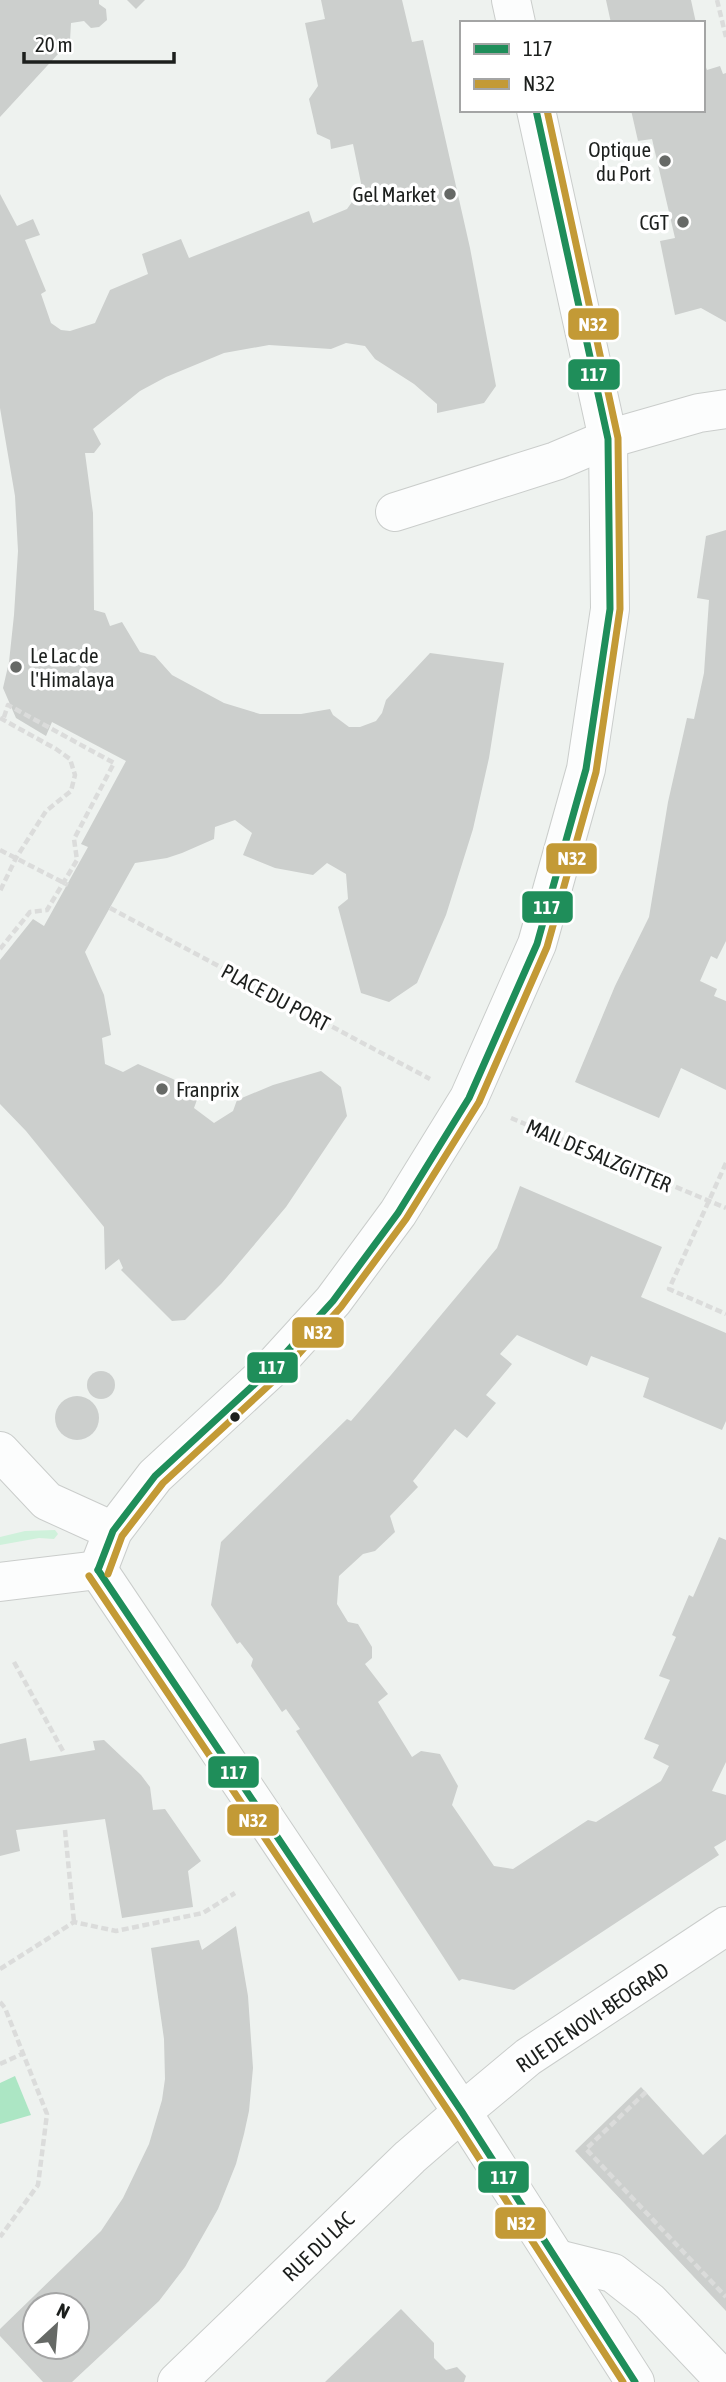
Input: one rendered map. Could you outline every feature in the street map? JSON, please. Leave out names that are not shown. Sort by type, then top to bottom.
[{"type":"street","points":[[511,0],[516,21]]},
{"type":"street","points":[[98,1570],[113,1531],[155,1476],[271,1369],[333,1301],[398,1213],[469,1098],[537,944],[586,769],[610,609],[608,439],[536,112]]},
{"type":"street","points":[[395,512],[556,461],[608,439],[699,413],[726,410]]},
{"type":"street","points":[[0,1451],[47,1501],[113,1531]]},
{"type":"street","points":[[0,1583],[98,1570]]},
{"type":"street","points":[[98,1570],[462,2112],[635,2382]]},
{"type":"street","name":"RUE DE NOVI-BEOGRAD","points":[[462,2112],[528,2057],[726,1926]]},
{"type":"street","name":"RUE DU LAC","points":[[177,2382],[410,2157],[462,2112]]},
{"type":"street","points":[[557,2259],[613,2273],[650,2302],[726,2382]]},
{"type":"path","points":[[717,0],[726,37]]},
{"type":"path","points":[[0,891],[16,858],[46,811],[71,791],[75,775],[70,760],[56,749],[1,719],[8,705],[114,763],[74,839],[77,860],[47,910],[30,912],[0,949]]},
{"type":"path","points":[[0,850],[68,885]]},
{"type":"path","name":"PLACE DU PORT","points":[[110,908],[431,1079]]},
{"type":"path","name":"MAIL DE SALZGITTER","points":[[503,1114],[726,1208]]},
{"type":"path","points":[[726,1163],[669,1289],[726,1314]]},
{"type":"path","points":[[14,1662],[64,1751]]},
{"type":"path","points":[[65,1830],[74,1922]]},
{"type":"path","points":[[0,1969],[74,1922],[116,1931],[202,1913],[235,1893]]},
{"type":"path","points":[[0,2001],[24,2053],[47,2114],[38,2185],[0,2237]]},
{"type":"path","points":[[0,2064],[24,2053]]},
{"type":"path","points":[[646,2092],[585,2146],[726,2297]]},
{"type":"shaded area","points":[[55,1530],[58,1534],[54,1539],[39,1538],[0,1545],[0,1537],[25,1531]]},
{"type":"shaded area","points":[[15,2076],[31,2115],[0,2124],[0,2083]]},
{"type":"building","points":[[0,0],[99,0],[99,4],[106,9],[107,20],[99,27],[91,28],[84,21],[71,23],[70,41],[0,117]]},
{"type":"building","points":[[127,0],[145,0],[136,9]]},
{"type":"building","points":[[321,0],[402,0],[412,42],[423,40],[470,248],[496,386],[484,403],[437,413],[437,404],[414,384],[375,359],[365,346],[346,343],[331,349],[269,345],[224,353],[140,391],[93,429],[101,444],[94,453],[85,453],[93,513],[94,610],[105,613],[110,626],[122,622],[140,652],[155,656],[172,675],[224,703],[260,714],[301,714],[330,709],[333,715],[349,727],[360,727],[376,721],[386,700],[430,653],[504,663],[489,758],[473,829],[446,915],[417,983],[389,1002],[361,993],[338,907],[348,899],[346,874],[327,863],[313,875],[275,868],[243,855],[252,833],[235,820],[215,827],[214,839],[182,853],[135,863],[85,952],[104,995],[111,1035],[102,1038],[105,1064],[123,1072],[138,1064],[173,1079],[198,1097],[194,1108],[214,1123],[233,1111],[237,1100],[273,1085],[321,1071],[341,1087],[347,1116],[286,1207],[222,1283],[185,1320],[172,1321],[121,1270],[123,1268],[119,1259],[105,1270],[104,1227],[26,1131],[0,1104],[0,960],[33,919],[44,926],[88,847],[81,844],[126,761],[52,722],[46,736],[16,718],[3,688],[9,662],[18,551],[15,496],[0,408],[0,194],[17,226],[33,219],[40,235],[25,240],[46,291],[41,294],[51,323],[61,330],[70,331],[95,323],[110,290],[148,274],[142,254],[181,239],[189,258],[309,211],[313,223],[347,209],[362,188],[353,144],[331,149],[330,140],[317,134],[309,99],[318,86],[305,23],[325,19]]},
{"type":"building","points":[[606,0],[691,0],[696,21],[611,21]]},
{"type":"building","points":[[705,65],[707,70],[720,66],[723,74],[726,73],[726,322],[701,308],[675,315],[660,241],[675,238],[652,139],[638,141],[631,112],[705,112]]},
{"type":"building","points":[[726,530],[726,941],[717,959],[711,956],[700,981],[717,989],[714,996],[726,1001],[726,1090],[681,1068],[659,1118],[575,1082],[615,986],[649,917],[668,802],[687,718],[694,719],[704,673],[709,600],[697,598],[706,536]]},
{"type":"building","points":[[520,1186],[662,1247],[641,1297],[726,1333],[726,1421],[722,1430],[643,1397],[649,1378],[591,1356],[587,1366],[517,1335],[500,1354],[512,1364],[486,1395],[496,1403],[467,1438],[455,1429],[413,1481],[418,1487],[390,1516],[395,1532],[375,1551],[363,1554],[339,1576],[337,1604],[348,1622],[358,1624],[372,1647],[372,1658],[365,1664],[388,1694],[378,1702],[412,1757],[421,1751],[440,1754],[458,1786],[452,1805],[494,1866],[513,1869],[588,1820],[596,1822],[661,1781],[669,1766],[653,1758],[659,1745],[644,1739],[670,1680],[659,1676],[676,1637],[672,1635],[689,1595],[693,1597],[719,1537],[726,1540],[726,1762],[712,1791],[726,1795],[726,1840],[714,1847],[719,1855],[514,1990],[462,1979],[459,1981],[296,1731],[300,1729],[286,1709],[282,1712],[251,1666],[253,1659],[240,1642],[237,1644],[211,1605],[221,1542],[347,1419],[351,1421],[391,1375],[497,1248]]},
{"type":"building","points":[[101,1371],[111,1375],[115,1385],[111,1395],[101,1399],[91,1395],[87,1385],[91,1375]]},
{"type":"building","points":[[77,1396],[92,1403],[99,1418],[92,1433],[77,1440],[62,1433],[55,1418],[62,1403]]},
{"type":"building","points":[[26,1738],[30,1761],[95,1750],[93,1741],[104,1740],[141,1775],[150,1787],[153,1810],[165,1809],[201,1861],[188,1871],[193,1907],[122,1918],[105,1819],[16,1830],[20,1851],[0,1856],[0,1744]]},
{"type":"building","points":[[236,1926],[248,1996],[253,2068],[249,2111],[236,2164],[218,2209],[185,2267],[159,2301],[72,2382],[43,2382],[23,2361],[91,2361],[91,2291],[39,2291],[101,2231],[123,2198],[149,2144],[162,2100],[165,2079],[164,2039],[151,1948],[199,1940],[202,1950]]},
{"type":"building","points":[[641,2087],[703,2155],[726,2134],[726,2311],[575,2151]]},
{"type":"building","points":[[21,2309],[21,2358],[0,2336],[0,2329]]},
{"type":"building","points":[[401,2309],[434,2343],[434,2358],[446,2370],[457,2367],[466,2376],[464,2382],[325,2382]]},
{"type":"transit line","name":"117","points":[[98,1570],[113,1531],[155,1476],[271,1369],[333,1301],[398,1213],[469,1098],[537,944],[586,769],[610,609],[608,439],[536,112]]},
{"type":"transit line","name":"N32","points":[[108,1574],[122,1536],[163,1483],[279,1376],[341,1307],[406,1219],[479,1102],[547,947],[596,772],[620,609],[618,438],[547,112]]},
{"type":"transit line","name":"117","points":[[98,1570],[462,2112],[635,2382]]},
{"type":"transit line","name":"N32","points":[[89,1576],[453,2118],[623,2382]]},
{"type":"place","name":"Optique du Port","points":[[665,161]]},
{"type":"place","name":"Gel Market","points":[[450,194]]},
{"type":"place","name":"CGT","points":[[683,222]]},
{"type":"place","name":"Le Lac de l'Himalaya","points":[[16,667]]},
{"type":"place","name":"Franprix","points":[[162,1089]]}]
